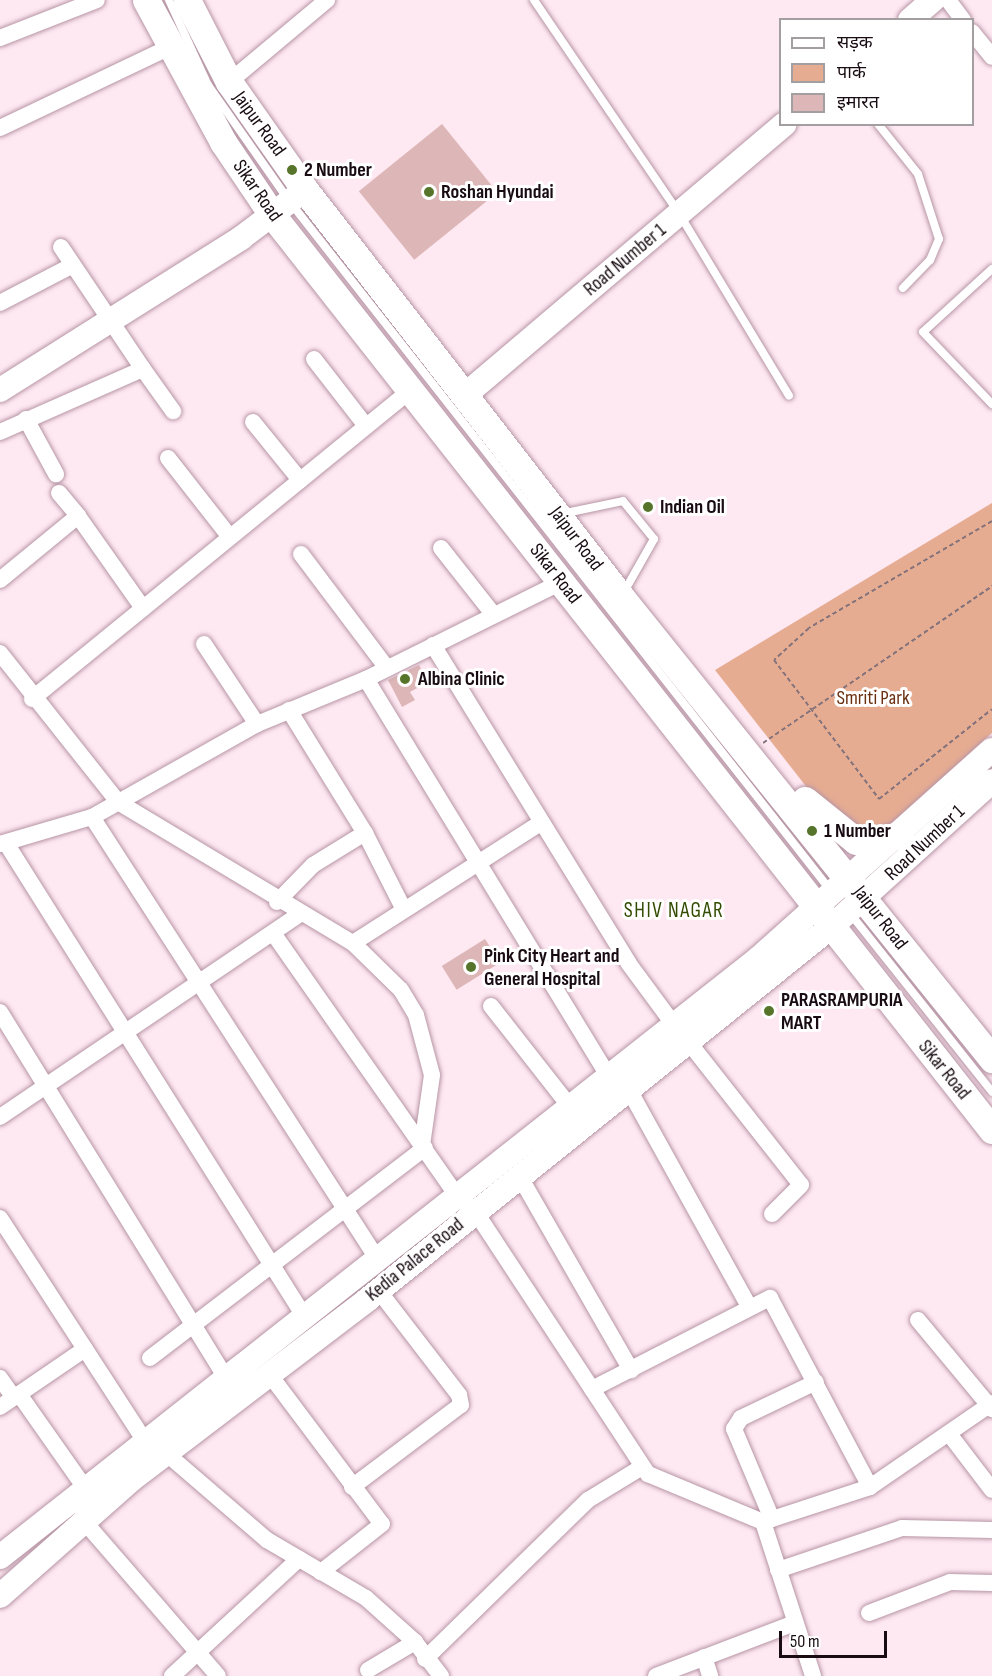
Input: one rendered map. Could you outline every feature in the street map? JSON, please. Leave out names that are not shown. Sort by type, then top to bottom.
[{"type":"main road","name":"Sikar Road","points":[[146,0],[163,50],[283,207],[407,393],[557,584],[837,905],[992,1130]]},
{"type":"main road","name":"Jaipur Road","points":[[187,0],[229,82],[283,207],[465,395],[621,597],[784,797],[837,905],[992,1059]]},
{"type":"main road","points":[[784,797],[801,797],[856,841],[873,843],[900,834]]},
{"type":"street","points":[[0,38],[97,0]]},
{"type":"street","points":[[0,128],[163,50],[135,0]]},
{"type":"street","points":[[229,82],[327,0]]},
{"type":"street","points":[[912,18],[933,0]]},
{"type":"street","points":[[948,0],[962,18]]},
{"type":"street","points":[[974,34],[992,57]]},
{"type":"street","name":"Road Number 1","points":[[465,395],[783,126]]},
{"type":"street","points":[[0,390],[111,323],[283,207]]},
{"type":"street","points":[[61,247],[71,266],[173,411]]},
{"type":"street","points":[[0,303],[71,266]]},
{"type":"street","points":[[314,359],[366,426]]},
{"type":"street","points":[[0,432],[143,369]]},
{"type":"street","points":[[32,699],[407,393]]},
{"type":"street","points":[[26,419],[56,474]]},
{"type":"street","points":[[254,422],[300,480]]},
{"type":"street","points":[[168,458],[230,537]]},
{"type":"street","points":[[59,493],[143,608]]},
{"type":"street","points":[[0,580],[78,516]]},
{"type":"street","points":[[441,549],[494,615]]},
{"type":"street","points":[[301,554],[387,668]]},
{"type":"street","points":[[304,1316],[127,1032],[3,844],[92,817],[257,724],[366,679],[557,584]]},
{"type":"street","points":[[204,644],[257,724]]},
{"type":"street","points":[[433,645],[629,964],[801,1185],[772,1214]]},
{"type":"street","points":[[0,653],[32,699],[118,802],[277,902],[353,943],[401,990],[416,1015],[432,1075],[423,1146],[273,1266],[150,1358]]},
{"type":"street","points":[[366,679],[619,1083],[749,1305]]},
{"type":"street","points":[[290,710],[365,833],[404,910]]},
{"type":"street","name":"Road Number 1","points":[[837,905],[900,834],[992,750]]},
{"type":"street","name":"Road Number 1","points":[[837,905],[992,782]]},
{"type":"street","points":[[92,817],[378,1260]]},
{"type":"street","points":[[353,943],[541,823]]},
{"type":"street","points":[[277,902],[313,865],[365,833]]},
{"type":"street","name":"Kedia Palace Road","points":[[0,1557],[378,1260],[467,1204],[520,1177],[619,1083],[837,905]]},
{"type":"street","points":[[0,1117],[47,1083],[300,915]]},
{"type":"street","points":[[273,933],[423,1146],[467,1204],[642,1467],[767,1520],[870,1487],[991,1406],[918,1320]]},
{"type":"street","points":[[491,1006],[571,1108]]},
{"type":"street","points":[[0,1012],[47,1083],[226,1378]]},
{"type":"street","name":"Kedia Palace Road","points":[[0,1596],[83,1520],[378,1290],[571,1108],[619,1083]]},
{"type":"street","points":[[520,1177],[631,1370]]},
{"type":"street","points":[[0,1218],[145,1441]]},
{"type":"street","points":[[352,1487],[461,1405],[459,1395],[378,1290]]},
{"type":"street","points":[[592,1389],[762,1298],[772,1300],[870,1487]]},
{"type":"street","points":[[11,1400],[85,1349]]},
{"type":"street","points":[[270,1375],[382,1524],[321,1572]]},
{"type":"street","points":[[0,1378],[11,1400],[85,1488],[83,1520],[218,1676]]},
{"type":"street","points":[[813,1676],[778,1570],[767,1520],[734,1429],[741,1418],[816,1382]]},
{"type":"street","points":[[950,1435],[992,1490]]},
{"type":"street","points":[[167,1454],[221,1504],[299,1559],[366,1598],[415,1642],[425,1659],[441,1676]]},
{"type":"street","points":[[425,1659],[588,1500],[642,1467]]},
{"type":"street","points":[[778,1570],[902,1528],[992,1530]]},
{"type":"street","points":[[172,1676],[299,1559]]},
{"type":"street","points":[[869,1613],[950,1582],[992,1583]]},
{"type":"street","points":[[656,1676],[795,1623]]},
{"type":"street","points":[[368,1670],[415,1642]]},
{"type":"street","points":[[704,1657],[710,1676]]},
{"type":"lane","points":[[169,0],[208,85],[283,207],[837,905],[992,1092]]},
{"type":"lane","points":[[534,0],[680,214],[789,396]]},
{"type":"lane","points":[[880,126],[918,174],[939,239],[930,260],[903,288]]},
{"type":"lane","points":[[992,269],[923,332],[992,404]]},
{"type":"lane","points":[[558,514],[623,501],[656,540],[621,597]]},
{"type":"path","points":[[992,521],[809,628],[778,651],[774,660],[782,676],[812,709],[879,799],[992,709]]},
{"type":"path","points":[[749,754],[992,586]]},
{"type":"green space","name":"Smriti Park","points":[[992,503],[992,733],[874,839],[830,817],[715,670]]},
{"type":"building","name":"Roshan Hyundai","points":[[442,124],[497,192],[414,260],[359,191]]},
{"type":"building","points":[[419,665],[428,682],[410,692],[415,700],[402,707],[388,680]]},
{"type":"building","points":[[485,939],[500,963],[457,990],[442,966]]},
{"type":"place","name":"2 Number","points":[[292,170]]},
{"type":"place","name":"Roshan Hyundai","points":[[429,192]]},
{"type":"place","name":"Indian Oil","points":[[648,507]]},
{"type":"place","name":"Albina Clinic","points":[[405,679]]},
{"type":"place","name":"1 Number","points":[[812,831]]},
{"type":"place","name":"Pink City Heart and General Hospital","points":[[471,967]]},
{"type":"place","name":"PARASRAMPURIA MART","points":[[769,1011]]},
{"type":"district","name":"SHIV NAGAR","points":[[674,911]]}]
